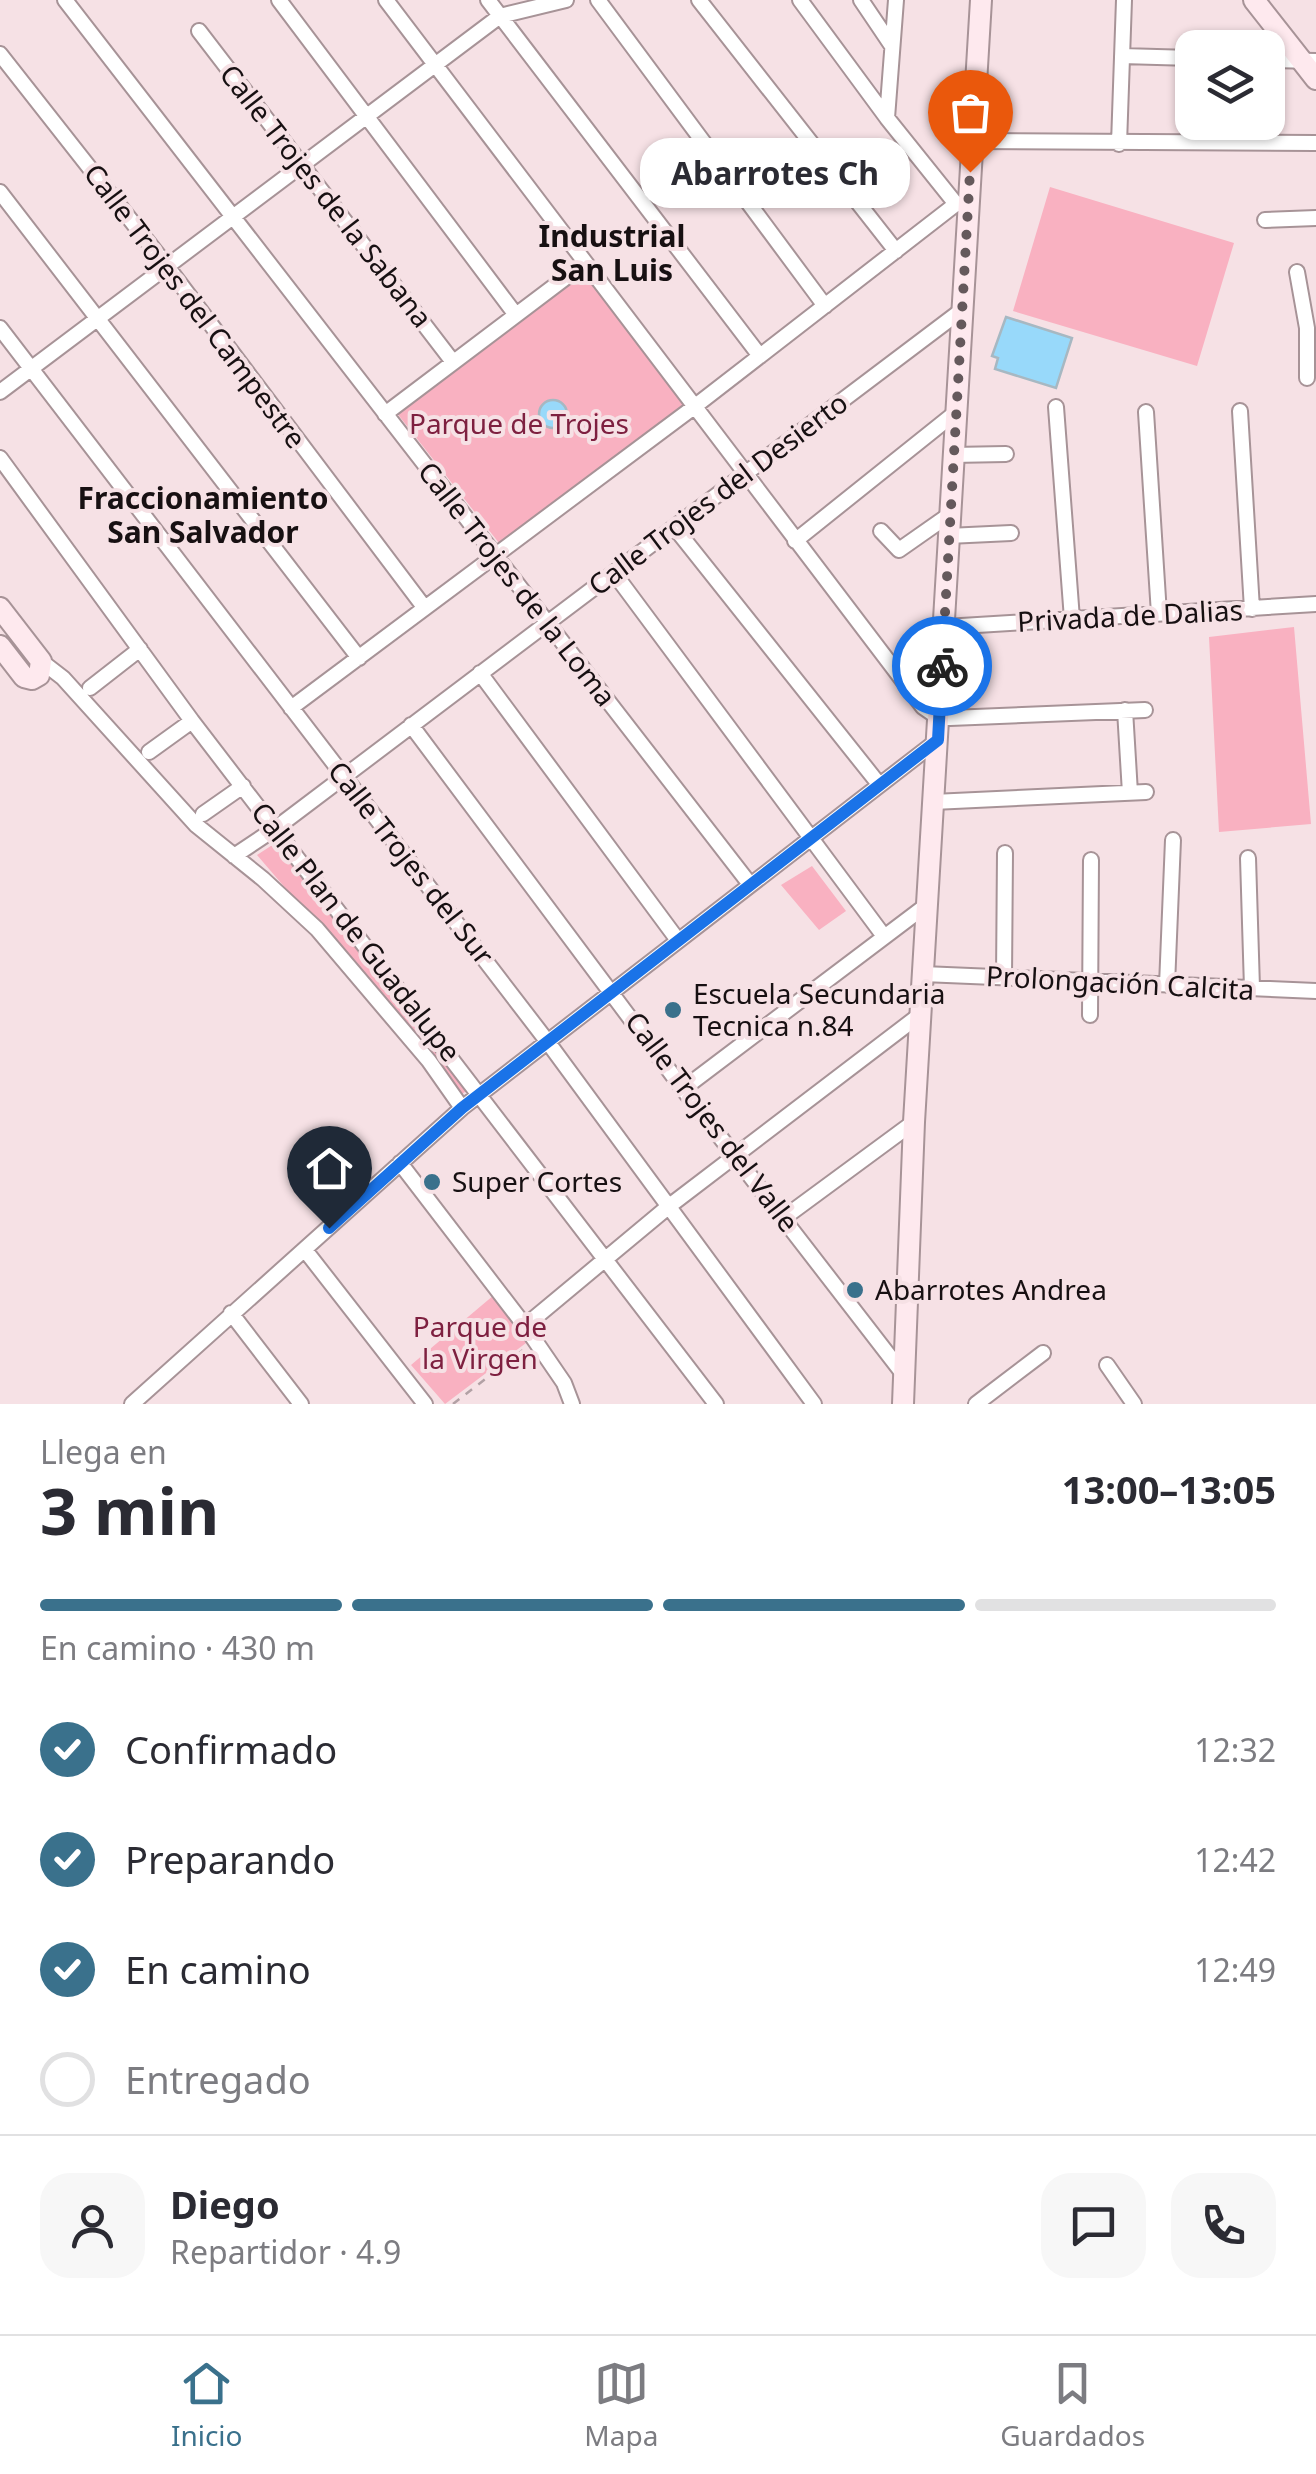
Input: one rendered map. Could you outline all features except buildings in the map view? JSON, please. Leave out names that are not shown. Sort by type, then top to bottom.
[{"type":"main road","points":[[904,1404],[914,1122],[962,310],[962,204],[972,141],[981,0]]},
{"type":"main road","points":[[1254,0],[1308,60],[1316,78]]},
{"type":"main road","points":[[0,608],[41,661],[38,675],[32,679],[24,677],[0,646]]},
{"type":"street","name":"Calle Trojes de la Loma","points":[[65,0],[749,883]]},
{"type":"street","points":[[278,0],[516,315]]},
{"type":"street","points":[[386,0],[923,707],[939,718],[1145,710]]},
{"type":"street","points":[[488,0],[760,356]]},
{"type":"street","points":[[0,392],[500,16],[566,0]]},
{"type":"street","points":[[598,0],[826,306]]},
{"type":"street","points":[[698,0],[896,252]]},
{"type":"street","points":[[291,708],[962,204],[887,118],[800,0]]},
{"type":"street","points":[[861,0],[892,46]]},
{"type":"street","points":[[887,118],[896,0]]},
{"type":"street","points":[[1119,144],[1124,0]]},
{"type":"street","name":"Calle Trojes de la Sabana","points":[[199,31],[454,362]]},
{"type":"street","name":"Calle Trojes del Campestre","points":[[0,54],[424,608]]},
{"type":"street","points":[[1122,56],[1175,58]]},
{"type":"street","points":[[972,141],[1316,143]]},
{"type":"street","points":[[0,192],[359,658]]},
{"type":"street","points":[[1265,220],[1316,218]]},
{"type":"street","points":[[385,414],[585,263]]},
{"type":"street","points":[[1298,272],[1311,328],[1306,378]]},
{"type":"street","name":"Calle Trojes del Desierto","points":[[234,856],[962,310]]},
{"type":"street","name":"Calle Trojes del Sur","points":[[0,328],[547,1040],[814,1404]]},
{"type":"street","points":[[1056,407],[1072,619]]},
{"type":"street","points":[[1240,410],[1252,609]]},
{"type":"street","points":[[1146,412],[1159,614]]},
{"type":"street","points":[[796,540],[955,413]]},
{"type":"street","points":[[952,455],[1006,454]]},
{"type":"street","name":"Calle Plan de Guadalupe","points":[[0,458],[192,721],[716,1404]]},
{"type":"street","points":[[881,531],[899,550],[949,525],[1011,533]]},
{"type":"street","points":[[675,528],[878,783]]},
{"type":"street","points":[[614,573],[883,935]]},
{"type":"street","name":"Privada de Dalias","points":[[945,627],[1316,604]]},
{"type":"street","points":[[90,688],[140,649]]},
{"type":"street","points":[[41,661],[63,678],[196,826],[317,930],[429,1060],[462,1108]]},
{"type":"street","points":[[480,673],[677,939]]},
{"type":"street","points":[[933,802],[1138,792],[1125,710]]},
{"type":"street","points":[[149,752],[192,721]]},
{"type":"street","name":"Calle Trojes del Valle","points":[[412,724],[683,1089],[905,1376]]},
{"type":"street","points":[[132,1404],[480,1093],[938,740]]},
{"type":"street","points":[[202,814],[242,786]]},
{"type":"street","points":[[1167,985],[1173,840]]},
{"type":"street","points":[[1004,978],[1005,853]]},
{"type":"street","points":[[1248,858],[1252,988]]},
{"type":"street","points":[[1090,1014],[1091,860]]},
{"type":"street","points":[[683,1089],[928,904]]},
{"type":"street","name":"Prolongación Calcita","points":[[923,974],[1316,991]]},
{"type":"street","points":[[525,1326],[668,1206],[921,1014]]},
{"type":"street","points":[[784,1217],[914,1122]]},
{"type":"street","points":[[400,1164],[525,1326],[566,1401]]},
{"type":"street","points":[[305,1250],[425,1404]]},
{"type":"street","points":[[231,1314],[292,1401]]},
{"type":"street","points":[[976,1404],[1043,1353]]},
{"type":"street","points":[[1107,1365],[1128,1402]]},
{"type":"path","points":[[453,1404],[535,1341]]},
{"type":"green space","points":[[1050,187],[1234,243],[1197,366],[1013,311]]},
{"type":"green space","name":"Parque de Trojes","points":[[585,271],[686,405],[499,543],[396,412]]},
{"type":"green space","points":[[1294,627],[1311,824],[1219,832],[1209,637]]},
{"type":"green space","points":[[277,842],[469,1089],[462,1094],[257,855]]},
{"type":"green space","points":[[812,866],[846,911],[819,930],[781,885]]},
{"type":"green space","name":"Parque de la Virgen","points":[[494,1295],[530,1340],[445,1404],[411,1365]]},
{"type":"way so far","points":[[942,666],[970,172]]},
{"type":"place","name":"Abarrotes Ch","points":[[970,172]]},
{"type":"place","name":"Escuela Secundaria Tecnica n.84","points":[[673,1010]]},
{"type":"place","name":"Super Cortes","points":[[432,1182]]},
{"type":"place","name":"Abarrotes Andrea","points":[[855,1290]]},
{"type":"district","name":"Industrial San Luis","points":[[612,254]]},
{"type":"district","name":"Fraccionamiento San Salvador","points":[[203,516]]},
{"type":"route","points":[[329,1228],[462,1108],[938,740],[942,666]]}]
